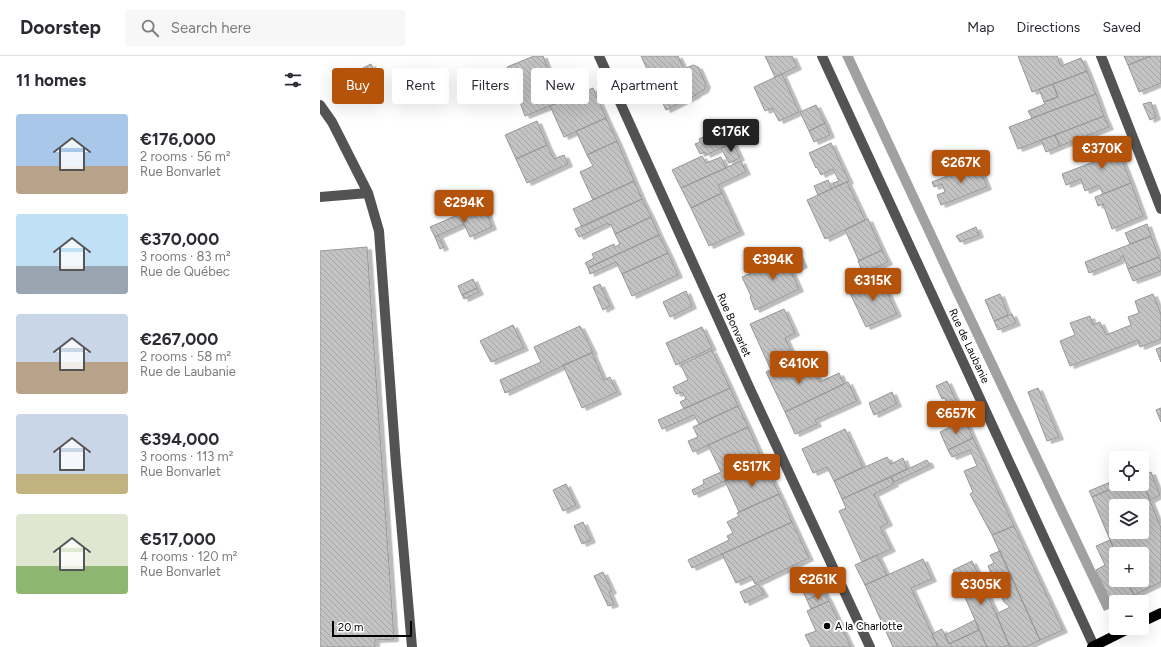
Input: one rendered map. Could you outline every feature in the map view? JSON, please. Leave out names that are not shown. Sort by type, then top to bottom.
[{"type":"main road","points":[[1149,619],[1161,613]]},
{"type":"main road","points":[[1093,646],[1116,635]]},
{"type":"street","name":"Rue Bonvarlet","points":[[599,56],[750,389],[870,647]]},
{"type":"street","name":"Rue de Laubanie","points":[[822,56],[1093,646]]},
{"type":"street","points":[[1101,56],[1161,209]]},
{"type":"street","points":[[320,105],[332,122],[368,193],[379,231],[412,647]]},
{"type":"street","points":[[320,197],[368,193]]},
{"type":"shaded area","points":[[842,56],[853,56],[963,292],[1109,599],[1109,609],[1104,611]]},
{"type":"building","points":[[534,56],[543,56],[547,68],[531,68],[531,104],[555,104],[525,116],[521,104],[523,104],[523,68],[507,67]]},
{"type":"building","points":[[641,56],[678,56],[684,68],[647,68]]},
{"type":"building","points":[[765,56],[792,56],[797,67],[775,77]]},
{"type":"building","points":[[1018,56],[1057,56],[1061,66],[1081,58],[1087,71],[1032,92]]},
{"type":"building","points":[[1124,56],[1151,56],[1128,65]]},
{"type":"building","points":[[1151,56],[1161,56],[1161,83],[1139,92],[1128,65]]},
{"type":"building","points":[[371,64],[373,68],[363,68]]},
{"type":"building","points":[[693,65],[698,67],[706,85],[704,90],[692,97],[692,68],[686,68]]},
{"type":"building","points":[[1087,71],[1096,94],[1032,118],[1028,111],[1045,104],[1044,102],[1058,97],[1053,84]]},
{"type":"building","points":[[782,74],[799,112],[779,121],[772,108],[765,111],[754,87]]},
{"type":"building","points":[[1053,84],[1058,97],[1044,102],[1039,89]]},
{"type":"building","points":[[593,88],[597,97],[597,104],[600,104],[606,118],[564,137],[550,106],[555,104],[589,104],[589,90]]},
{"type":"building","points":[[1096,94],[1104,116],[1018,149],[1009,127]]},
{"type":"building","points":[[1151,102],[1156,117],[1150,120],[1143,104]]},
{"type":"building","points":[[663,104],[678,104],[666,110]]},
{"type":"building","points":[[816,105],[825,123],[809,131],[800,112]]},
{"type":"building","points":[[1104,116],[1109,127],[1060,146],[1055,135]]},
{"type":"building","points":[[606,118],[617,141],[587,155],[576,131]]},
{"type":"building","points":[[537,121],[547,145],[516,159],[505,135]]},
{"type":"building","points":[[733,123],[741,139],[706,155],[705,152],[700,154],[695,144],[700,142],[699,139]]},
{"type":"building","points":[[825,123],[830,135],[814,142],[809,131]]},
{"type":"building","points":[[1055,135],[1060,146],[1046,152],[1041,140]]},
{"type":"building","points":[[1113,138],[1131,183],[1103,194],[1099,185],[1085,191],[1081,179],[1066,185],[1062,174],[1096,161],[1091,147]]},
{"type":"building","points":[[617,141],[634,181],[593,200],[580,172],[593,166],[587,155]]},
{"type":"building","points":[[733,143],[740,158],[729,163],[721,148]]},
{"type":"building","points":[[831,143],[849,181],[835,187],[833,183],[839,181],[833,169],[821,175],[809,153]]},
{"type":"building","points":[[547,145],[554,159],[564,155],[568,164],[527,183],[516,159]]},
{"type":"building","points":[[702,156],[706,163],[721,157],[726,168],[681,188],[672,170]]},
{"type":"building","points":[[741,161],[746,172],[718,185],[722,193],[691,208],[681,188]]},
{"type":"building","points":[[978,164],[987,187],[941,205],[937,195],[945,192],[942,184],[934,187],[932,182]]},
{"type":"building","points":[[828,180],[832,189],[818,195],[814,186]]},
{"type":"building","points":[[634,181],[642,199],[582,227],[573,209]]},
{"type":"building","points":[[847,182],[865,220],[825,239],[807,200]]},
{"type":"building","points":[[1131,183],[1143,216],[1112,229],[1103,204],[1098,206],[1095,197]]},
{"type":"building","points":[[722,193],[740,232],[709,246],[691,208]]},
{"type":"building","points":[[642,199],[651,217],[615,234],[611,224],[608,225],[608,223],[579,237],[575,229]]},
{"type":"building","points":[[469,210],[472,218],[486,211],[492,227],[470,237],[464,224],[435,237],[430,227]]},
{"type":"building","points":[[651,217],[659,235],[588,268],[585,263],[594,258],[592,254],[614,244],[615,247],[620,244],[615,234]]},
{"type":"building","points":[[868,219],[882,250],[859,261],[845,230]]},
{"type":"building","points":[[1147,224],[1151,236],[1130,244],[1125,233]]},
{"type":"building","points":[[976,227],[979,235],[960,242],[956,236]]},
{"type":"building","points":[[438,235],[444,247],[440,249],[435,237]]},
{"type":"building","points":[[659,235],[668,253],[622,274],[616,262],[590,274],[588,268]]},
{"type":"building","points":[[1151,236],[1159,257],[1128,269],[1123,255],[1119,261],[1089,273],[1085,262]]},
{"type":"building","points":[[367,247],[394,639],[375,640],[375,647],[320,647],[320,251]]},
{"type":"building","points":[[882,250],[888,262],[863,273],[858,261]]},
{"type":"building","points":[[797,252],[803,265],[791,271],[799,289],[755,310],[750,297],[751,296],[742,277]]},
{"type":"building","points":[[668,253],[678,275],[632,296],[622,274]]},
{"type":"building","points":[[1159,257],[1161,261],[1161,271],[1133,281],[1128,269]]},
{"type":"building","points":[[880,277],[897,314],[866,327],[849,291]]},
{"type":"building","points":[[473,279],[477,288],[462,295],[458,286]]},
{"type":"building","points":[[600,284],[610,306],[603,310],[593,287]]},
{"type":"building","points":[[477,288],[479,292],[464,299],[462,295]]},
{"type":"building","points":[[686,291],[692,306],[670,317],[663,302]]},
{"type":"building","points":[[1000,294],[1008,315],[994,321],[985,300]]},
{"type":"building","points":[[1153,294],[1161,314],[1161,339],[1140,347],[1138,340],[1070,366],[1060,341],[1075,335],[1070,323],[1090,316],[1093,325],[1100,322],[1106,335],[1131,325],[1128,317],[1139,313],[1135,301]]},
{"type":"building","points":[[784,309],[795,333],[785,338],[795,359],[771,370],[750,324]]},
{"type":"building","points":[[1012,314],[1016,323],[998,330],[994,321]]},
{"type":"building","points":[[513,325],[524,348],[491,362],[480,341]]},
{"type":"building","points":[[580,326],[593,352],[505,393],[500,380],[541,362],[534,347]]},
{"type":"building","points":[[702,327],[712,348],[676,365],[666,343]]},
{"type":"building","points":[[1161,347],[1161,362],[1156,349]]},
{"type":"building","points":[[712,350],[730,388],[684,409],[680,402],[686,399],[682,392],[676,394],[673,387],[688,380],[681,365]]},
{"type":"building","points":[[592,353],[604,380],[610,377],[617,392],[582,408],[563,365]]},
{"type":"building","points":[[791,361],[794,367],[803,363],[809,377],[816,374],[820,382],[839,373],[844,384],[785,412],[766,372]]},
{"type":"building","points":[[947,381],[963,416],[955,420],[945,398],[942,399],[936,386]]},
{"type":"building","points":[[848,382],[857,401],[815,420],[817,424],[795,434],[785,412]]},
{"type":"building","points":[[730,388],[738,406],[699,424],[694,415],[662,429],[658,420]]},
{"type":"building","points":[[1038,388],[1059,437],[1047,441],[1028,392]]},
{"type":"building","points":[[892,392],[897,404],[874,415],[869,403]]},
{"type":"building","points":[[738,406],[748,427],[693,452],[688,441],[698,437],[693,427]]},
{"type":"building","points":[[1161,408],[1161,422],[1156,410]]},
{"type":"building","points":[[965,420],[973,438],[948,450],[940,432]]},
{"type":"building","points":[[748,427],[764,463],[694,495],[692,490],[704,484],[703,480],[721,472],[708,445]]},
{"type":"building","points":[[845,429],[863,467],[834,481],[827,467],[813,473],[802,449]]},
{"type":"building","points":[[973,438],[1014,526],[992,535],[970,494],[973,492],[964,471],[977,466],[970,450],[952,457],[948,450]]},
{"type":"building","points":[[887,457],[891,464],[903,458],[907,469],[842,499],[834,481]]},
{"type":"building","points":[[927,460],[930,465],[894,482],[891,477]]},
{"type":"building","points":[[764,463],[779,494],[739,512],[725,481]]},
{"type":"building","points":[[1151,472],[1160,495],[1150,500],[1146,491],[1149,491],[1149,473]]},
{"type":"building","points":[[891,477],[894,484],[874,494],[888,523],[880,527],[891,549],[862,562],[839,511],[846,508],[842,499]]},
{"type":"building","points":[[1109,483],[1109,490],[1092,497],[1089,491]]},
{"type":"building","points":[[566,484],[576,505],[563,511],[553,490]]},
{"type":"building","points":[[1109,490],[1146,491],[1161,528],[1161,582],[1134,595],[1130,587],[1149,587],[1149,547],[1113,547],[1110,539],[1149,539],[1149,499],[1109,499],[1109,537],[1092,497]]},
{"type":"building","points":[[779,494],[792,522],[692,568],[688,560],[729,540],[727,536],[733,533],[727,522],[739,516],[737,513]]},
{"type":"building","points":[[583,522],[591,540],[582,544],[574,526]]},
{"type":"building","points":[[792,522],[809,558],[755,584],[751,576],[736,583],[722,554]]},
{"type":"building","points":[[1014,526],[1063,630],[1040,640],[992,535]]},
{"type":"building","points":[[1110,540],[1113,547],[1109,547],[1109,587],[1130,587],[1134,595],[1109,595],[1109,598],[1096,570],[1105,565],[1096,546]]},
{"type":"building","points":[[1000,551],[1040,640],[1026,647],[1010,647],[996,614],[1010,607],[1004,602],[988,566],[994,563],[990,555]]},
{"type":"building","points":[[877,555],[887,575],[865,585],[855,565]]},
{"type":"building","points":[[923,559],[932,579],[911,588],[938,647],[893,647],[865,585]]},
{"type":"building","points":[[972,561],[1009,645],[1003,647],[987,647],[953,570]]},
{"type":"building","points":[[815,571],[824,592],[807,600],[797,579]]},
{"type":"building","points":[[603,572],[612,591],[609,592],[614,604],[608,606],[594,576]]},
{"type":"building","points":[[758,584],[764,594],[745,603],[740,592]]},
{"type":"building","points":[[824,592],[829,601],[811,609],[807,600]]},
{"type":"building","name":"A la Charlotte","points":[[829,601],[851,647],[811,647],[805,635],[816,631],[807,611]]},
{"type":"building","points":[[975,620],[979,630],[949,644],[945,635]]},
{"type":"building","points":[[942,629],[949,644],[979,630],[987,647],[938,647],[932,634]]},
{"type":"place","name":"A la Charlotte","points":[[827,626]]}]
